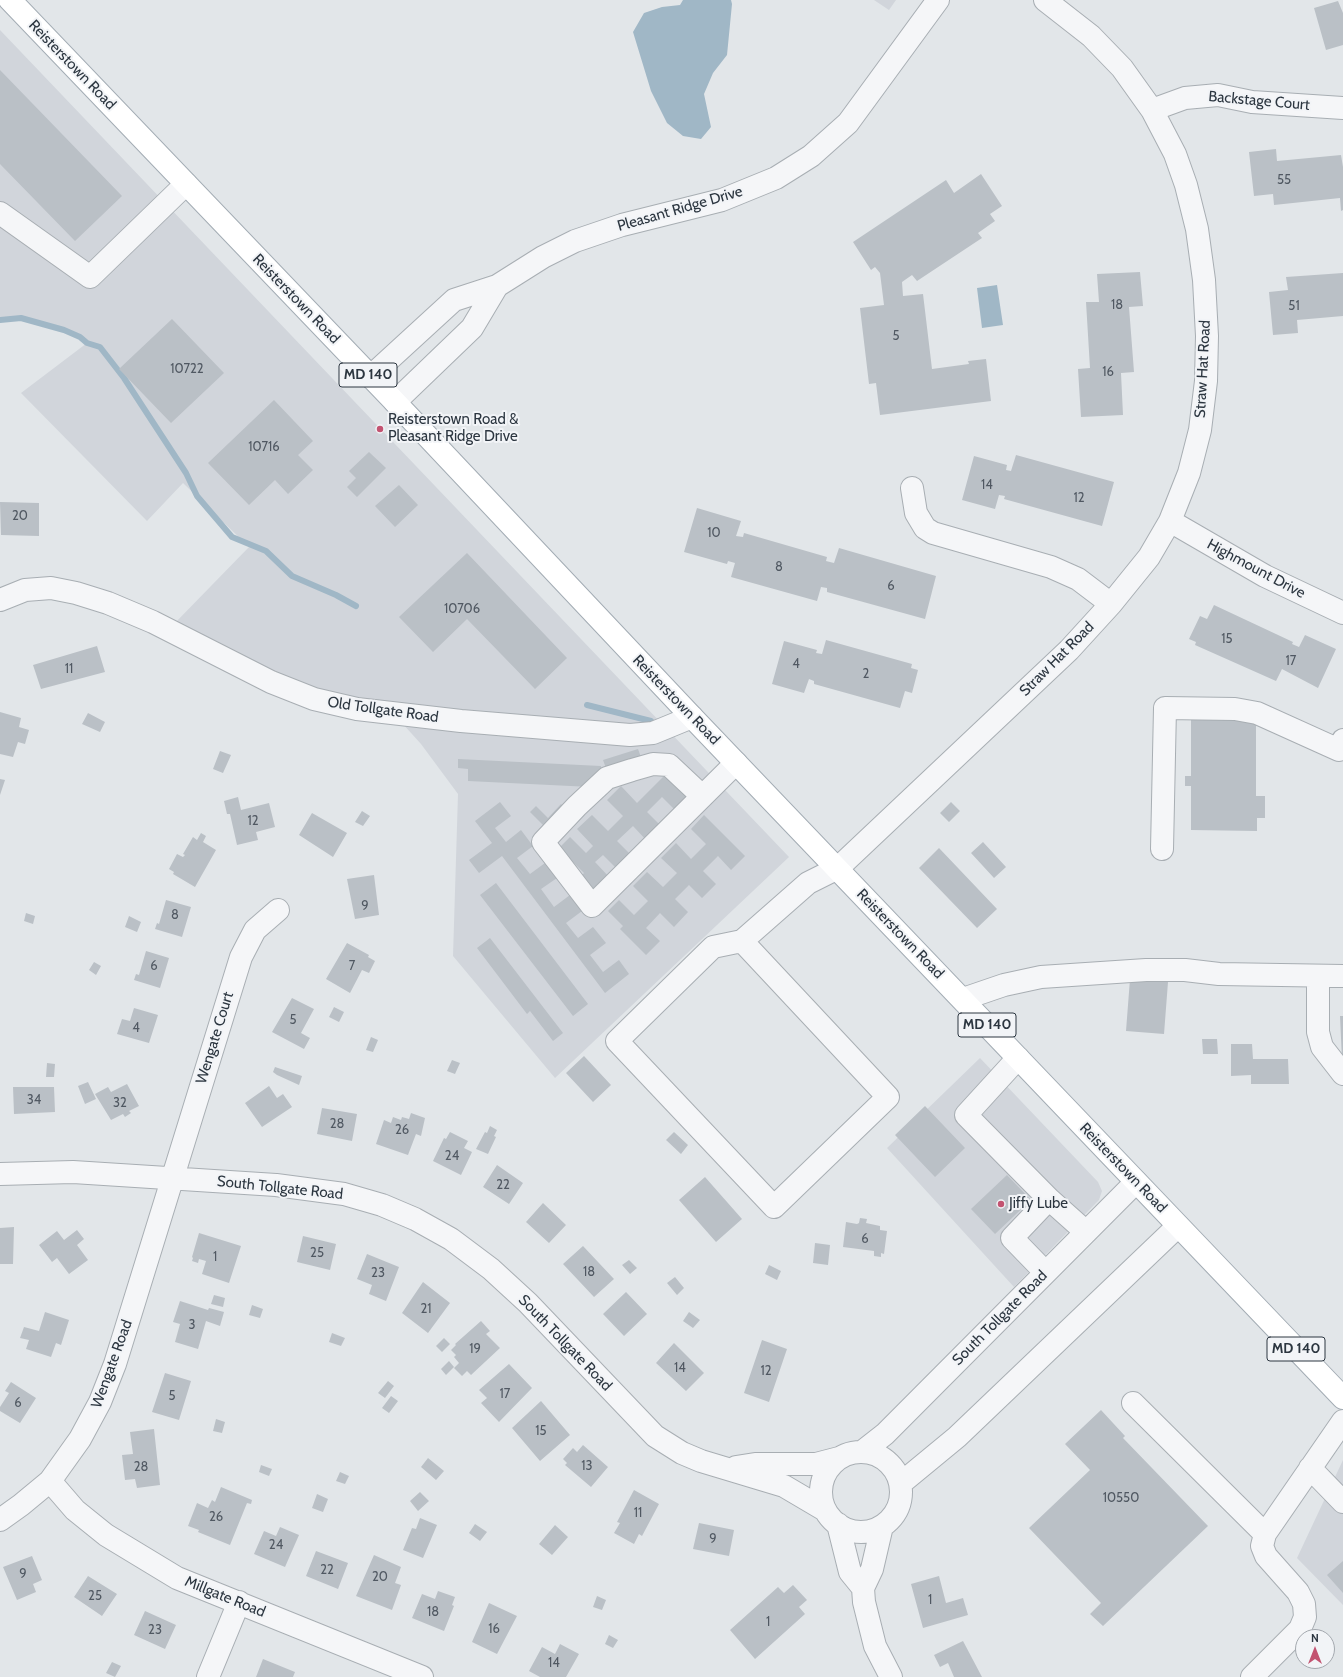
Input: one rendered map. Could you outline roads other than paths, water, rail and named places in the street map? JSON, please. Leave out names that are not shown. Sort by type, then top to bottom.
[{"type":"main road","name":"Reisterstown Road","points":[[10,0],[395,402],[692,717],[1343,1398]]},
{"type":"street","name":"Pleasant Ridge Drive","points":[[370,377],[454,300],[497,286],[543,257],[575,241],[622,225],[722,200],[776,178],[811,156],[848,123],[938,0]]},
{"type":"street","name":"Straw Hat Road","points":[[742,941],[808,883],[838,868],[1063,655],[1111,604],[1149,556],[1170,521],[1189,473],[1200,430],[1206,381],[1207,336],[1204,280],[1197,229],[1186,185],[1177,160],[1152,110],[1122,68],[1097,42],[1045,0]]},
{"type":"street","name":"Backstage Court","points":[[1152,110],[1185,98],[1218,95],[1252,102],[1343,108]]},
{"type":"street","points":[[0,213],[90,277],[186,184]]},
{"type":"street","name":"Pleasant Ridge Drive","points":[[395,402],[472,328],[497,286]]},
{"type":"street","points":[[912,488],[916,513],[926,528],[933,533],[1051,567],[1078,579],[1111,604]]},
{"type":"street","name":"Highmount Drive","points":[[1170,521],[1265,576],[1343,613]]},
{"type":"street","name":"Old Tollgate Road","points":[[0,600],[25,590],[50,588],[76,593],[108,603],[153,622],[271,682],[314,699],[357,709],[461,721],[630,735],[653,733],[692,717]]},
{"type":"street","points":[[1162,848],[1165,708],[1235,709],[1257,713],[1339,750],[1343,740]]},
{"type":"street","points":[[702,796],[669,765],[652,764],[607,778],[577,806],[544,842],[592,906],[736,763]]},
{"type":"street","name":"Wengate Court","points":[[172,1177],[241,957],[255,930],[278,910]]},
{"type":"street","points":[[742,941],[888,1097],[774,1208],[617,1041],[712,947],[742,941]]},
{"type":"street","points":[[963,999],[1004,985],[1041,977],[1146,970],[1185,970],[1219,974],[1343,976]]},
{"type":"street","points":[[1318,976],[1318,1032],[1322,1047],[1343,1074]]},
{"type":"street","points":[[1018,1058],[966,1115],[1049,1199],[1086,1232]]},
{"type":"street","name":"South Tollgate Road","points":[[0,1174],[73,1172],[172,1177],[283,1186],[344,1194],[382,1205],[415,1219],[451,1239],[491,1269],[523,1298],[655,1436],[682,1453],[784,1486],[831,1516]]},
{"type":"street","name":"Wengate Road","points":[[0,1520],[50,1481],[80,1439],[100,1402],[115,1364],[172,1177]]},
{"type":"street","name":"South Tollgate Road","points":[[862,1452],[886,1434],[1136,1182]]},
{"type":"street","points":[[1046,1272],[1012,1238],[1049,1199]]},
{"type":"street","points":[[900,1484],[957,1437],[1178,1226]]},
{"type":"street","points":[[1133,1403],[1265,1534]]},
{"type":"street","points":[[1252,1677],[1300,1629],[1305,1617],[1304,1604],[1298,1592],[1266,1556],[1262,1546],[1265,1534],[1343,1421]]},
{"type":"street","points":[[831,1516],[846,1529],[862,1532],[882,1526],[891,1518],[897,1508],[901,1496],[900,1484],[896,1472],[889,1463],[872,1453],[862,1452],[849,1454],[839,1458],[826,1472],[822,1481],[821,1490],[850,1572],[863,1588]]},
{"type":"street","name":"South Tollgate Road","points":[[727,1468],[755,1464],[816,1464],[839,1458]]},
{"type":"street","points":[[1310,1468],[1343,1502]]},
{"type":"street","name":"Millgate Road","points":[[50,1481],[75,1510],[112,1539],[177,1578],[422,1677]]},
{"type":"street","points":[[882,1526],[872,1569],[863,1588],[864,1602],[875,1646],[891,1677]]},
{"type":"street","points":[[208,1677],[239,1602]]},
{"type":"water","points":[[683,0],[731,0],[732,4],[727,55],[713,73],[704,94],[711,127],[701,139],[683,136],[667,123],[651,91],[633,32],[644,13],[662,7],[680,5]]},
{"type":"water","points":[[997,285],[1003,325],[982,328],[977,288]]},
{"type":"waterway","points":[[0,320],[21,318],[64,330],[80,337],[87,343],[100,347],[124,378],[186,473],[197,496],[232,537],[266,551],[292,576],[336,595],[356,606]]},
{"type":"waterway","points":[[587,705],[651,721]]},
{"type":"place","name":"Reisterstown Road & Pleasant Ridge Drive","points":[[380,429]]},
{"type":"place","name":"Jiffy Lube","points":[[1001,1204]]}]
